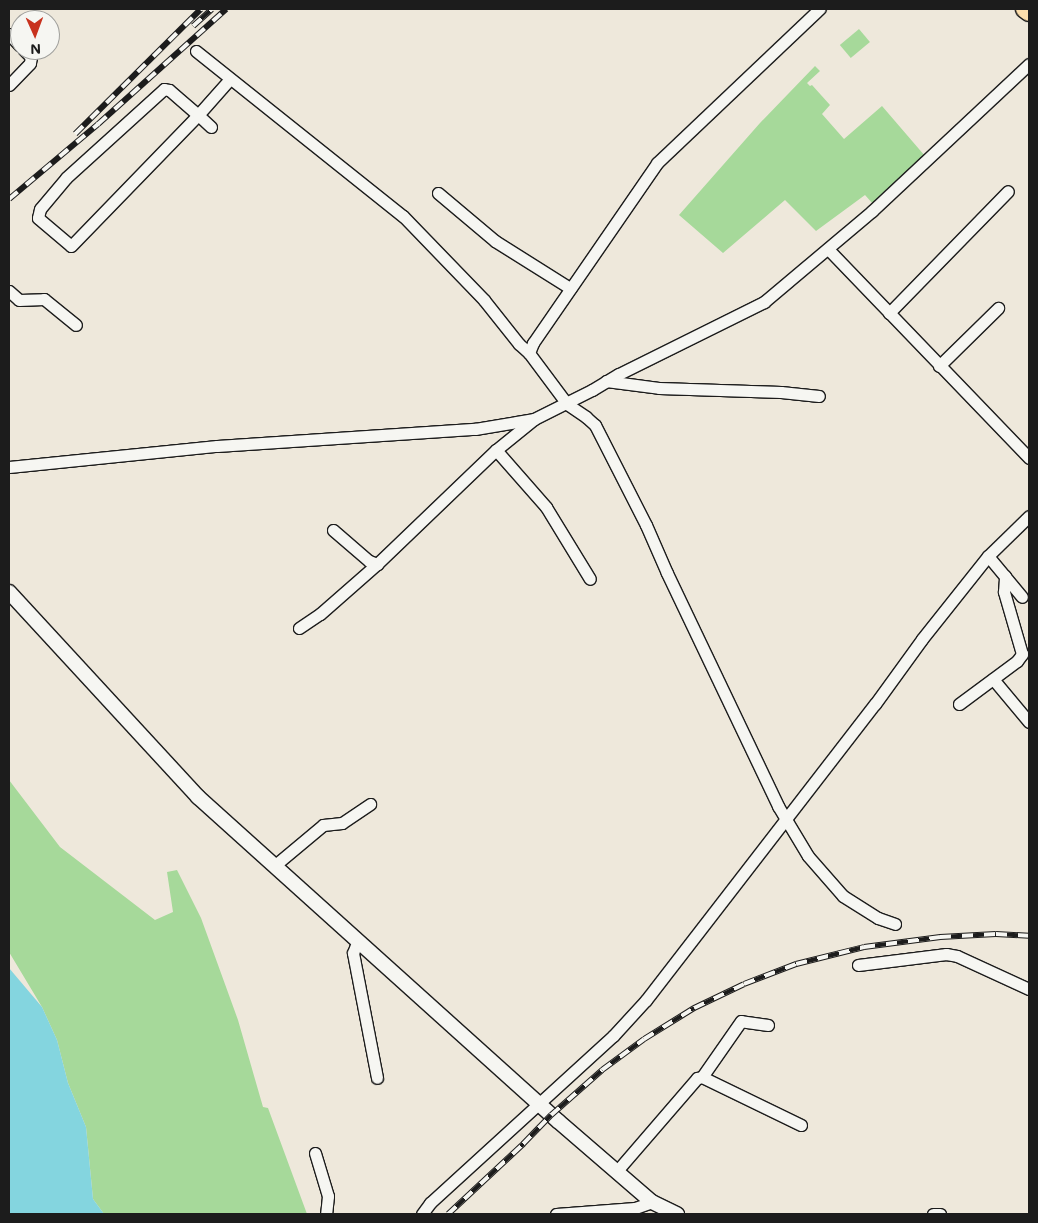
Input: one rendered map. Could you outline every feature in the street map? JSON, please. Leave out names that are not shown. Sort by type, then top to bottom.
[{"type":"highway","points":[[1025,9],[1029,12]]},
{"type":"street","points":[[529,353],[533,343],[570,288],[657,163],[819,9]]},
{"type":"street","points":[[196,51],[229,80],[403,216],[484,300],[518,344],[529,353],[566,404],[586,417],[595,426],[786,820],[808,856],[843,896],[872,914],[895,924]]},
{"type":"street","points":[[9,86],[30,63],[30,60]]},
{"type":"street","points":[[299,628],[320,614],[377,564],[496,450],[534,419],[764,302],[872,211],[1029,64]]},
{"type":"street","points":[[211,127],[198,115],[168,90],[161,91],[66,178],[40,209],[38,218],[71,246],[198,115],[229,80]]},
{"type":"street","points":[[889,313],[1008,192]]},
{"type":"street","points":[[438,193],[495,241],[570,288]]},
{"type":"street","points":[[828,249],[1029,458]]},
{"type":"street","points":[[9,291],[19,300],[44,299],[76,325]]},
{"type":"street","points":[[939,366],[998,308]]},
{"type":"street","points":[[606,382],[668,389],[781,392],[819,396]]},
{"type":"street","points":[[9,467],[217,446],[475,429],[534,419]]},
{"type":"street","points":[[496,450],[546,507],[590,578]]},
{"type":"street","points":[[422,1214],[430,1203],[613,1036],[646,1000],[786,820],[922,639],[988,556],[1029,516]]},
{"type":"street","points":[[333,530],[368,561],[377,564]]},
{"type":"street","points":[[988,556],[1022,597]]},
{"type":"street","points":[[959,704],[1017,661],[1022,654],[1004,592],[1005,576]]},
{"type":"street","points":[[9,592],[172,771],[274,866],[616,1172],[652,1202],[677,1214]]},
{"type":"street","points":[[993,679],[1029,722]]},
{"type":"street","points":[[274,866],[323,826],[342,823],[370,804]]},
{"type":"street","points":[[358,940],[353,953],[377,1078]]},
{"type":"street","points":[[858,965],[946,954],[957,956],[1029,989]]},
{"type":"street","points":[[616,1172],[697,1078],[702,1077],[741,1021],[768,1025]]},
{"type":"street","points":[[702,1077],[801,1125]]},
{"type":"street","points":[[315,1153],[328,1196],[326,1214]]},
{"type":"street","points":[[556,1214],[635,1208],[652,1202]]},
{"type":"street","points":[[933,1214],[940,1214]]},
{"type":"green space","points":[[859,29],[870,42],[851,58],[840,45]]},
{"type":"green space","points":[[815,66],[820,71],[807,83],[810,86],[812,85],[830,105],[822,114],[844,139],[882,106],[925,156],[873,204],[865,195],[816,231],[785,200],[723,253],[679,215],[760,123]]},
{"type":"green space","points":[[9,780],[60,847],[155,920],[173,912],[167,872],[177,870],[201,918],[238,1020],[263,1107],[268,1108],[307,1214],[104,1214],[93,1199],[86,1127],[68,1083],[57,1040],[42,1007],[9,952]]},
{"type":"water","points":[[9,968],[42,1007],[57,1040],[68,1083],[86,1127],[93,1199],[104,1214],[9,1214]]},
{"type":"railway","points":[[75,134],[201,9]]},
{"type":"railway","points":[[193,26],[212,9]]},
{"type":"railway","points":[[9,199],[98,124],[226,9]]},
{"type":"railway","points":[[448,1214],[523,1144],[551,1115],[602,1070],[644,1039],[694,1008],[744,984],[796,964],[864,947],[940,937],[996,934],[1029,936]]}]
